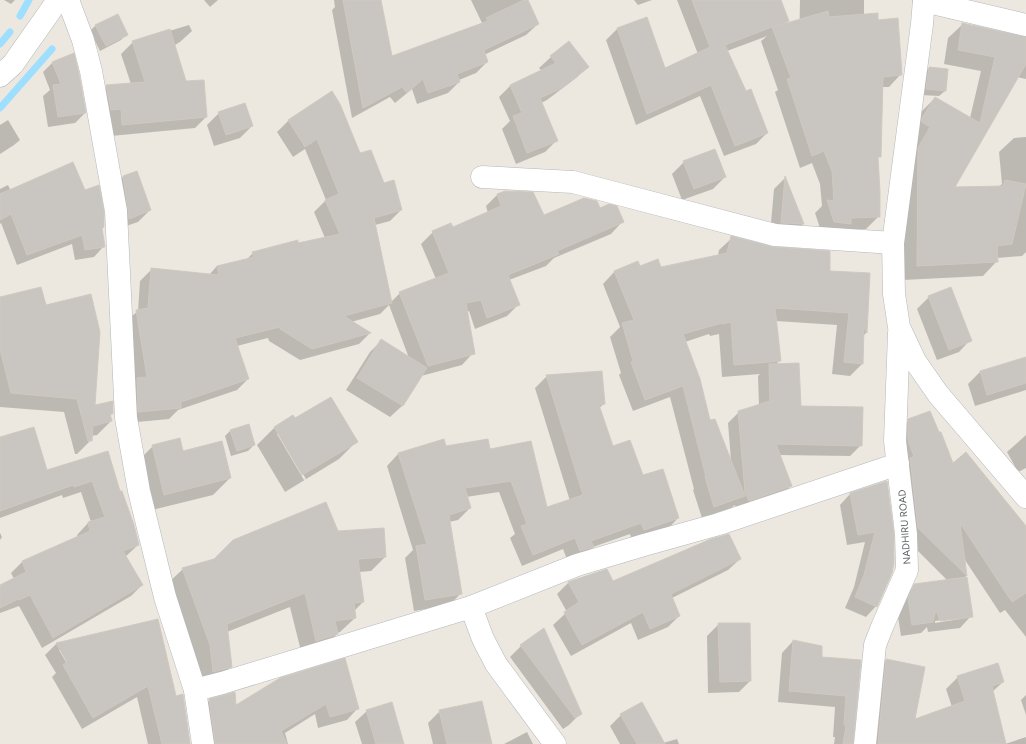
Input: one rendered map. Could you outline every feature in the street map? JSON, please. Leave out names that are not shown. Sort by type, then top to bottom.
[{"type":"street","points":[[0,76],[13,64],[58,0]]},
{"type":"street","points":[[68,0],[83,40],[91,71],[116,211],[126,418],[139,491],[165,597],[195,690],[203,744]]},
{"type":"street","points":[[1026,25],[924,0],[893,243],[894,294],[899,327],[914,361],[938,394],[1026,497]]},
{"type":"street","points":[[482,177],[573,182],[775,235],[893,243]]},
{"type":"street","name":"NADHIRU ROAD","points":[[864,744],[875,645],[907,570],[906,534],[895,441],[899,327]]},
{"type":"street","points":[[195,690],[471,607],[577,565],[719,524],[898,464]]},
{"type":"street","points":[[471,607],[483,639],[496,664],[555,744]]},
{"type":"building","points":[[343,0],[381,0],[392,56],[488,21],[486,18],[524,0],[528,0],[539,24],[484,50],[488,62],[457,74],[460,82],[428,93],[423,79],[407,93],[402,87],[363,108]]},
{"type":"building","points":[[692,0],[781,0],[789,21],[773,27],[828,11],[829,17],[878,13],[878,20],[898,18],[902,75],[883,77],[881,157],[878,157],[880,217],[851,218],[851,224],[834,222],[827,200],[834,201],[832,171],[824,151],[812,156],[787,79],[791,78],[772,27],[725,45],[746,91],[751,89],[768,133],[735,146],[711,85],[647,114],[617,28],[647,17],[665,68],[710,47]]},
{"type":"building","points":[[118,14],[128,35],[106,46],[95,25]]},
{"type":"building","points":[[962,23],[1026,37],[1026,64],[955,187],[1003,186],[1005,180],[1026,184],[1012,244],[997,246],[998,262],[917,266],[918,148],[930,127],[922,122],[922,118],[935,97],[980,123],[995,57],[958,50]]},
{"type":"building","points":[[170,29],[186,81],[204,80],[207,117],[122,125],[121,109],[111,110],[106,85],[145,82],[132,41]]},
{"type":"building","points":[[569,41],[589,67],[560,89],[540,98],[558,141],[527,153],[513,116],[522,113],[510,85],[556,63],[550,56]]},
{"type":"building","points":[[74,53],[86,113],[58,117],[53,85],[61,84],[52,62]]},
{"type":"building","points":[[929,67],[948,69],[946,91],[926,89]]},
{"type":"building","points":[[332,91],[340,104],[360,153],[371,150],[384,183],[394,180],[402,210],[374,218],[392,303],[344,316],[371,333],[312,349],[280,329],[280,327],[235,338],[249,379],[181,402],[181,408],[138,412],[137,378],[147,377],[136,310],[148,308],[151,268],[219,275],[217,266],[254,257],[252,252],[298,240],[298,243],[340,234],[325,200],[339,194],[317,139],[305,147],[288,120]]},
{"type":"building","points":[[245,103],[253,126],[226,135],[218,112]]},
{"type":"building","points":[[715,149],[726,177],[694,189],[683,161]]},
{"type":"building","points":[[73,162],[85,190],[99,185],[104,212],[104,227],[102,228],[105,247],[85,250],[82,235],[27,255],[11,214],[0,220],[0,194]]},
{"type":"building","points":[[137,171],[151,210],[129,219],[123,176]]},
{"type":"building","points":[[785,176],[804,224],[781,223]]},
{"type":"building","points":[[505,191],[533,192],[544,215],[584,198],[597,201],[600,208],[609,204],[617,206],[624,222],[557,251],[559,254],[508,275],[520,305],[487,318],[481,300],[466,303],[475,354],[428,366],[399,292],[449,273],[432,231],[451,223],[453,227],[501,206],[497,194]]},
{"type":"building","points":[[731,236],[774,247],[830,251],[830,271],[870,273],[867,333],[864,326],[863,364],[844,362],[849,313],[775,308],[781,361],[734,365],[731,322],[722,323],[683,334],[700,379],[710,420],[715,419],[745,496],[714,507],[705,477],[683,386],[645,400],[631,362],[633,361],[622,323],[634,320],[614,271],[638,261],[640,266],[658,259],[661,267],[727,253]]},
{"type":"building","points":[[41,287],[46,305],[91,294],[100,332],[95,405],[113,401],[113,414],[110,414],[112,421],[93,426],[92,441],[88,441],[77,399],[11,393],[0,349],[0,297]]},
{"type":"building","points":[[951,287],[972,341],[949,350],[928,296]]},
{"type":"building","points":[[381,339],[427,368],[403,406],[357,378]]},
{"type":"building","points":[[1026,357],[1026,383],[987,395],[980,371]]},
{"type":"building","points":[[799,363],[801,406],[863,407],[862,446],[776,444],[792,486],[749,501],[745,492],[738,411],[770,401],[769,364]]},
{"type":"building","points":[[602,371],[605,404],[599,405],[613,446],[630,440],[643,475],[663,469],[679,518],[644,530],[641,523],[591,541],[594,547],[580,551],[575,538],[533,555],[521,526],[527,524],[511,481],[465,488],[471,508],[449,515],[462,594],[425,600],[416,546],[427,544],[398,453],[444,439],[446,446],[488,439],[490,449],[531,441],[547,507],[583,495],[546,375]]},
{"type":"building","points":[[331,397],[358,442],[302,475],[274,427],[293,415],[295,418]]},
{"type":"building","points":[[930,411],[939,432],[941,432],[953,463],[966,452],[1026,526],[1026,593],[1012,602],[960,523],[967,576],[918,528],[910,458],[914,457],[908,440],[908,419]]},
{"type":"building","points":[[249,424],[255,445],[237,451],[230,430]]},
{"type":"building","points":[[34,427],[47,470],[108,451],[120,491],[122,491],[134,525],[139,545],[123,551],[143,585],[53,638],[30,595],[0,608],[0,585],[26,572],[22,561],[90,531],[88,522],[105,517],[92,481],[74,487],[73,485],[0,511],[0,437]]},
{"type":"building","points":[[180,438],[183,451],[222,441],[231,478],[164,495],[152,445]]},
{"type":"building","points":[[887,481],[894,535],[894,563],[892,573],[877,607],[855,597],[864,575],[875,532],[858,535],[850,493]]},
{"type":"building","points":[[326,502],[338,531],[384,528],[386,557],[358,559],[364,602],[354,603],[356,618],[335,621],[338,634],[316,641],[305,593],[227,624],[232,667],[213,672],[210,645],[182,568],[214,559],[233,540]]},
{"type":"building","points":[[729,534],[741,559],[671,594],[680,616],[650,629],[643,612],[582,645],[564,612],[579,602],[568,582],[607,569],[613,581],[711,539]]},
{"type":"building","points":[[967,577],[973,617],[940,621],[936,609],[933,622],[912,625],[908,598],[914,584]]},
{"type":"building","points":[[158,619],[176,696],[183,694],[190,744],[162,744],[148,686],[93,718],[63,665],[67,662],[56,643]]},
{"type":"building","points":[[718,623],[750,623],[751,681],[720,682]]},
{"type":"building","points":[[544,628],[582,714],[575,718],[520,645]]},
{"type":"building","points":[[793,640],[822,646],[822,657],[861,660],[853,744],[843,744],[846,726],[844,725],[846,696],[789,691]]},
{"type":"building","points":[[345,658],[359,709],[330,717],[326,704],[281,731],[287,744],[215,744],[209,699],[235,692],[236,705],[280,678]]},
{"type":"building","points":[[886,659],[925,667],[915,719],[965,701],[957,676],[998,663],[1004,682],[992,686],[1006,744],[878,744]]},
{"type":"building","points":[[482,701],[492,744],[447,744],[439,710]]},
{"type":"building","points":[[392,702],[404,744],[376,744],[366,710]]},
{"type":"building","points":[[642,702],[665,744],[637,744],[620,714]]},
{"type":"waterway","points":[[20,16],[29,0]]},
{"type":"waterway","points":[[0,44],[10,32]]},
{"type":"waterway","points":[[0,108],[52,49]]}]
